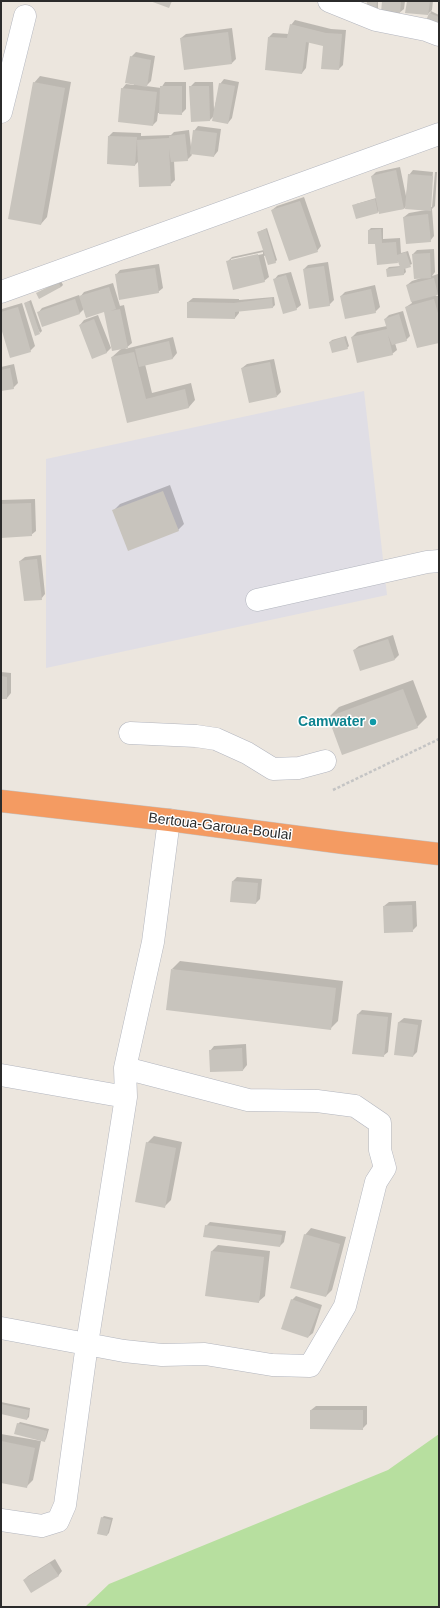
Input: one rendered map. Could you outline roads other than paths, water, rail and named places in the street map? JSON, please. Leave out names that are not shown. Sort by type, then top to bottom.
[{"type":"highway","name":"Bertoua-Garoua-Boulai","points":[[1,801],[169,820],[439,854]]},
{"type":"street","points":[[329,1],[376,20],[426,30],[439,35]]},
{"type":"street","points":[[1,112],[25,16]]},
{"type":"street","points":[[1,292],[439,134]]},
{"type":"street","points":[[257,600],[426,562],[439,561]]},
{"type":"street","points":[[130,733],[196,736],[216,739],[247,753],[274,769],[299,768],[325,761]]},
{"type":"street","points":[[1,1520],[42,1526],[58,1521],[65,1505],[87,1344],[126,1097],[125,1068],[154,942],[169,820]]},
{"type":"street","points":[[1,1328],[124,1351],[162,1355],[205,1354],[272,1365],[310,1366],[345,1306],[376,1182],[385,1168],[380,1150],[380,1123],[355,1106],[317,1101],[248,1100],[125,1068]]},
{"type":"street","points":[[1,1075],[126,1097]]},
{"type":"place","name":"Camwater","points":[[373,722]]}]
